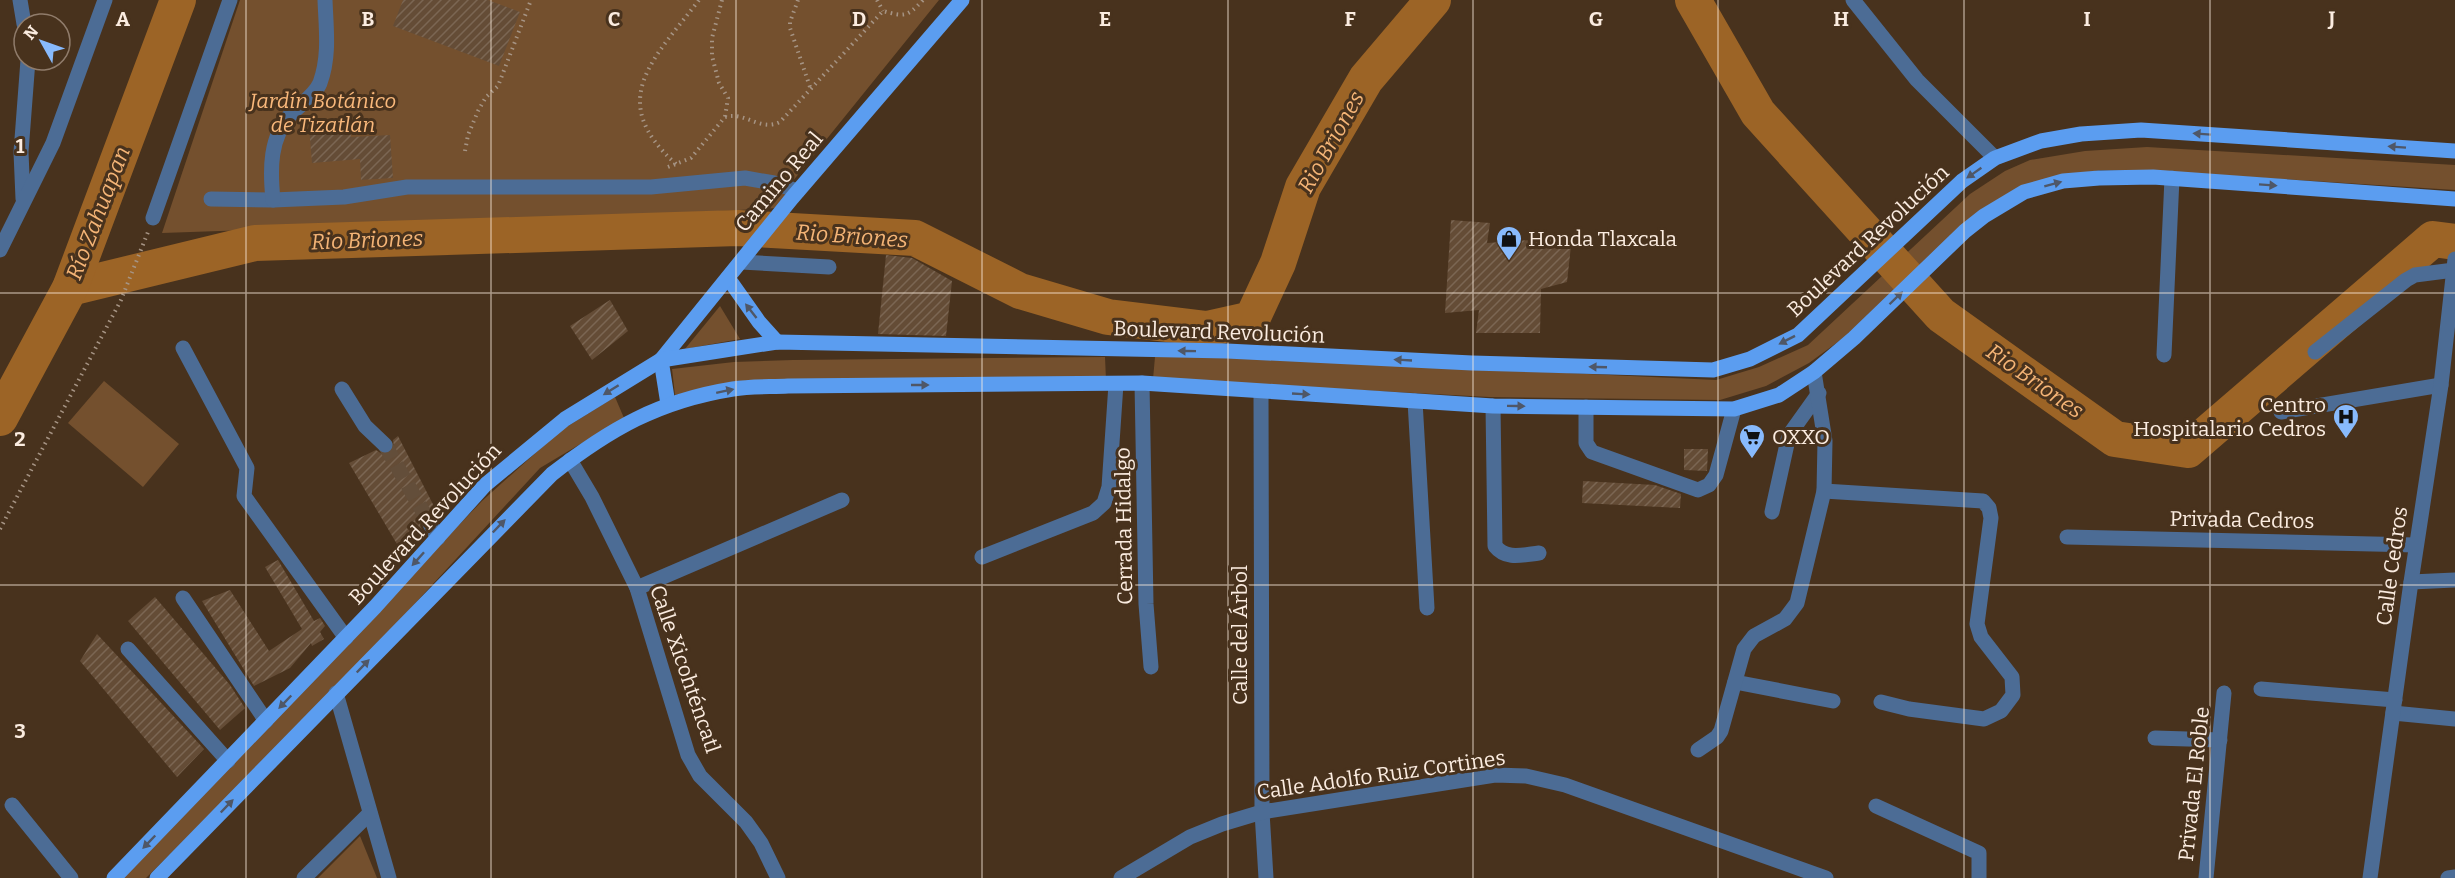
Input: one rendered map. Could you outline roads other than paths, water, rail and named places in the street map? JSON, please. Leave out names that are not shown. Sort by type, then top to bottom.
[{"type":"main road","name":"Camino Real","points":[[661,360],[795,194],[962,0]]},
{"type":"main road","name":"Boulevard Revolución","points":[[114,878],[346,638],[434,531],[524,451],[565,419],[661,360],[777,342],[1227,351],[1472,363],[1713,370],[1750,359],[1798,335],[1833,304],[1938,201],[1995,158],[2041,141],[2081,134],[2140,130],[2455,151]]},
{"type":"main road","points":[[157,878],[526,498],[570,460],[627,422],[668,404],[735,388],[1142,384],[1493,406],[1734,409],[1779,395],[1814,372],[1854,338],[1965,231],[1984,216],[2024,192],[2063,181],[2099,178],[2172,178],[2455,199]]},
{"type":"main road","points":[[728,278],[759,322],[777,342]]},
{"type":"main road","points":[[661,360],[668,404]]},
{"type":"street","points":[[0,250],[53,143],[105,0]]},
{"type":"street","points":[[153,218],[230,0]]},
{"type":"street","points":[[273,200],[270,174],[276,138],[283,124],[320,85],[326,57],[325,0]]},
{"type":"street","points":[[1852,0],[1917,80],[1995,158]]},
{"type":"street","points":[[23,202],[21,152],[27,72]]},
{"type":"street","points":[[211,199],[273,200],[344,197],[407,187],[651,186],[745,178],[774,183],[795,194]]},
{"type":"street","points":[[2164,355],[2172,178]]},
{"type":"street","points":[[746,255],[828,267]]},
{"type":"street","points":[[2315,352],[2406,280],[2455,263]]},
{"type":"street","name":"Calle Cedros","points":[[2370,878],[2410,582],[2441,385],[2455,263]]},
{"type":"street","points":[[183,348],[247,468],[243,496],[346,638]]},
{"type":"street","points":[[1698,750],[1718,737],[1721,731],[1744,648],[1754,636],[1785,619],[1797,603],[1824,491],[1825,441],[1814,372]]},
{"type":"street","name":"Cerrada Hidalgo","points":[[982,557],[1093,513],[1104,503],[1109,487],[1116,384]]},
{"type":"street","name":"Cerrada Hidalgo","points":[[1142,384],[1146,604],[1151,667]]},
{"type":"street","points":[[2281,412],[2441,385]]},
{"type":"street","points":[[342,389],[365,426],[384,445]]},
{"type":"street","name":"Calle del Árbol","points":[[1261,392],[1262,812],[1266,878]]},
{"type":"street","points":[[1772,512],[1789,435],[1819,393]]},
{"type":"street","points":[[1415,401],[1428,608]]},
{"type":"street","points":[[1493,406],[1495,546],[1500,553],[1508,556],[1539,553]]},
{"type":"street","points":[[1586,407],[1586,443],[1592,452],[1698,490],[1709,485],[1716,475],[1734,409]]},
{"type":"street","name":"Calle Xicohténcatl","points":[[570,460],[592,497],[636,588],[688,754],[700,776],[746,822],[761,843],[778,878]]},
{"type":"street","points":[[1824,491],[1983,501],[1989,508],[1990,518],[1977,624],[1981,637],[2012,677],[2013,695],[2001,711],[1984,718],[1909,709],[1881,702]]},
{"type":"street","points":[[636,588],[842,500]]},
{"type":"street","name":"Privada Cedros","points":[[2067,537],[2416,545]]},
{"type":"street","points":[[2410,582],[2455,580]]},
{"type":"street","points":[[183,598],[266,722]]},
{"type":"street","points":[[128,649],[228,760]]},
{"type":"street","points":[[1735,682],[1833,701]]},
{"type":"street","points":[[2261,689],[2394,706],[2455,719]]},
{"type":"street","points":[[336,693],[389,878]]},
{"type":"street","name":"Privada El Roble","points":[[2206,878],[2224,693]]},
{"type":"street","points":[[2155,738],[2220,740]]},
{"type":"street","name":"Calle Adolfo Ruiz Cortines","points":[[1121,878],[1190,837],[1262,812],[1495,775],[1526,776],[1565,785],[1826,878]]},
{"type":"street","points":[[12,805],[71,878]]},
{"type":"street","points":[[1876,806],[1979,853],[1979,878]]},
{"type":"street","points":[[304,878],[370,813]]},
{"type":"street","points":[[2448,878],[2455,877]]},
{"type":"waterway","name":"Río Zahuapan","points":[[0,418],[70,288],[178,0]]},
{"type":"waterway","name":"Rio Briones","points":[[70,288],[255,243],[738,228],[915,238],[1020,291],[1108,317],[1207,329],[1252,319],[1278,263],[1303,187],[1366,79],[1433,0]]},
{"type":"waterway","name":"Rio Briones","points":[[1693,0],[1758,113],[1941,315],[2115,439],[2188,450],[2433,239],[2455,242]]},
{"type":"tunnel","points":[[385,445],[430,524]]},
{"type":"place","name":"Honda Tlaxcala","points":[[1509,262]]},
{"type":"place","name":"Centro Hospitalario Cedros","points":[[2346,440]]},
{"type":"place","name":"OXXO","points":[[1752,460]]},
{"type":"park label","name":"Jardín Botánico de Tizatlán","points":[[323,113]]}]
